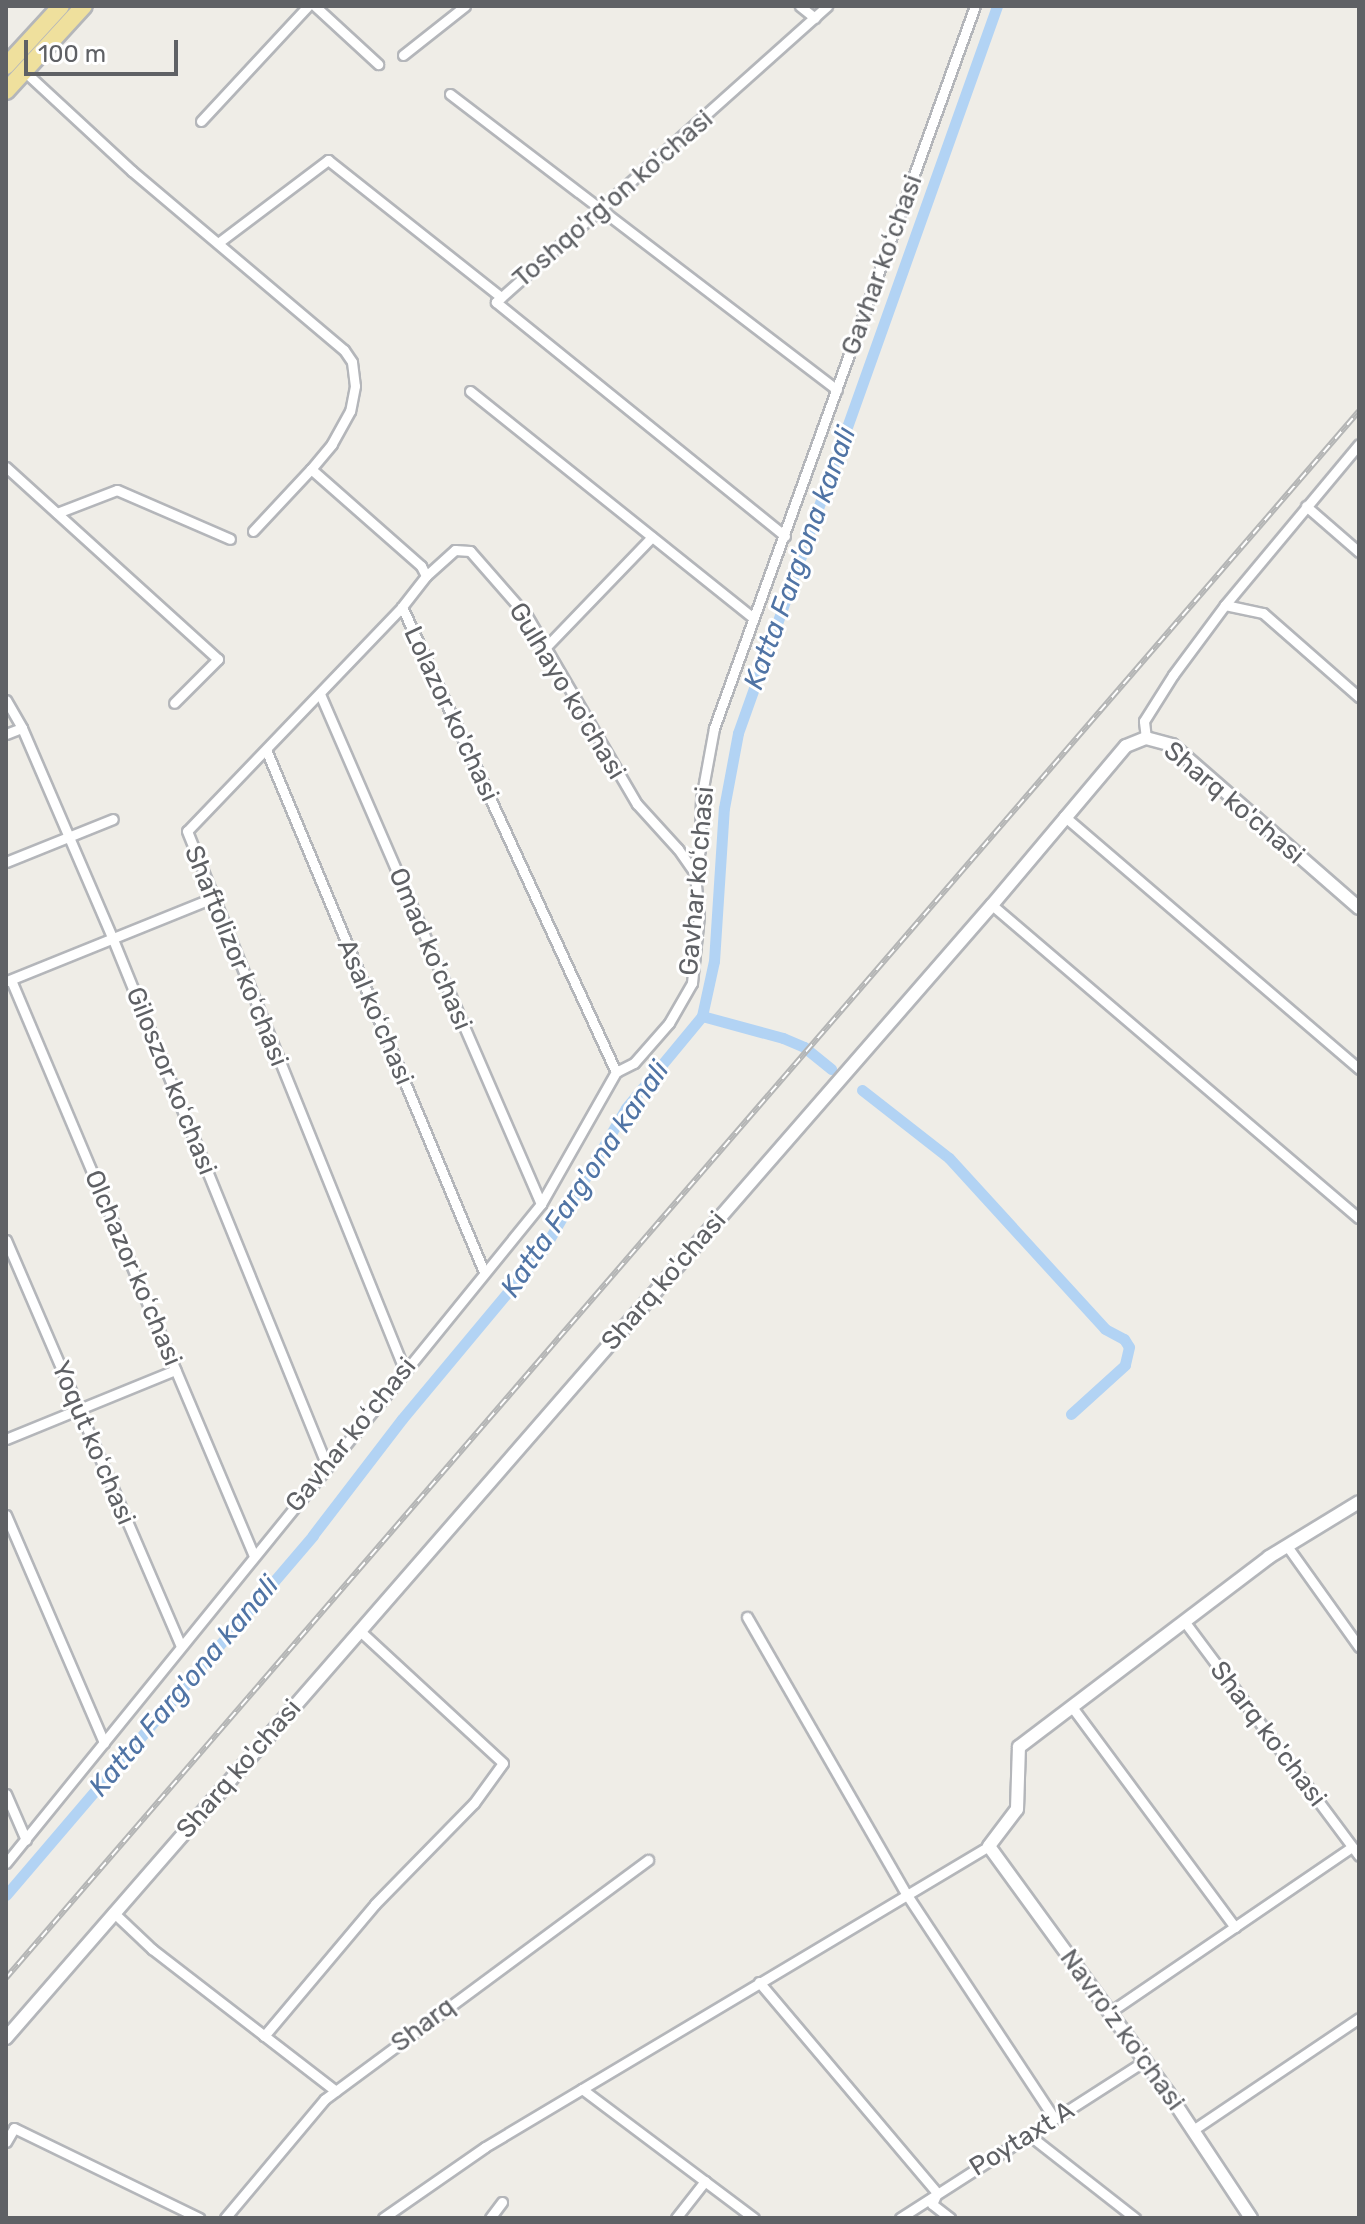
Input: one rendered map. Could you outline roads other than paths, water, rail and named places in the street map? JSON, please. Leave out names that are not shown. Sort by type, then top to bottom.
[{"type":"highway","points":[[6,66],[61,6]]},
{"type":"highway","points":[[6,91],[84,6]]},
{"type":"main road","name":"Sharq ko'chasi","points":[[6,2038],[992,905],[1064,816],[1130,742],[1146,738],[1175,748],[1359,908]]},
{"type":"main road","points":[[989,1846],[1017,1809],[1019,1747],[1287,1546],[1359,1502]]},
{"type":"main road","name":"Navro'z ko'chasi","points":[[989,1846],[1145,2061],[1251,2218]]},
{"type":"street","points":[[201,121],[308,6]]},
{"type":"street","points":[[315,6],[378,64]]},
{"type":"street","points":[[403,55],[465,6]]},
{"type":"street","points":[[800,6],[815,18]]},
{"type":"street","name":"Toshqo'rg'on ko'chasi","points":[[785,536],[496,302],[827,6]]},
{"type":"street","name":"Gavhar koʻchasi","points":[[6,1863],[541,1204],[616,1072],[634,1063],[669,1023],[692,983],[699,915],[695,875],[700,849],[701,799],[714,728],[975,6]]},
{"type":"street","points":[[24,71],[132,171],[344,350],[352,362],[355,386],[350,411],[332,444],[253,531]]},
{"type":"street","points":[[450,94],[837,390]]},
{"type":"street","points":[[218,243],[328,160],[501,297]]},
{"type":"street","points":[[470,391],[753,618]]},
{"type":"street","points":[[1146,738],[1144,721],[1225,605],[1359,444]]},
{"type":"street","points":[[6,467],[218,659],[174,703]]},
{"type":"street","points":[[311,469],[421,566],[426,576]]},
{"type":"street","points":[[57,513],[117,490],[230,539]]},
{"type":"street","points":[[1306,506],[1359,552]]},
{"type":"street","points":[[545,648],[652,537]]},
{"type":"street","name":"Gulhayo ko'chasi","points":[[426,576],[455,550],[470,551],[527,616],[637,804],[678,849],[695,875]]},
{"type":"street","name":"Lolazor ko'chasi","points":[[426,576],[402,607],[616,1072]]},
{"type":"street","points":[[1225,605],[1263,613],[1359,697]]},
{"type":"street","name":"Shaftolizor koʻchasi","points":[[402,607],[267,752],[187,831],[404,1369]]},
{"type":"street","name":"Omad ko'chasi","points":[[320,694],[541,1204]]},
{"type":"street","name":"Giloszor koʻchasi","points":[[6,700],[22,728],[112,937],[327,1466]]},
{"type":"street","points":[[6,734],[22,728]]},
{"type":"street","name":"Asal koʻchasi","points":[[267,752],[484,1272]]},
{"type":"street","points":[[1064,816],[1359,1069]]},
{"type":"street","points":[[6,862],[113,819]]},
{"type":"street","points":[[9,981],[212,898]]},
{"type":"street","points":[[992,905],[1359,1218]]},
{"type":"street","name":"Olchazor koʻchasi","points":[[9,981],[254,1556]]},
{"type":"street","name":"Yoqut koʻchasi","points":[[6,1240],[181,1646]]},
{"type":"street","points":[[6,1439],[175,1370]]},
{"type":"street","points":[[6,1515],[104,1743]]},
{"type":"street","points":[[1287,1546],[1359,1647]]},
{"type":"street","points":[[747,1617],[907,1895],[1054,2118]]},
{"type":"street","name":"Sharq ko'chasi","points":[[1184,1621],[1359,1856]]},
{"type":"street","points":[[264,2036],[375,1904],[474,1803],[503,1763],[361,1632]]},
{"type":"street","points":[[1072,1707],[1235,1927]]},
{"type":"street","points":[[6,1794],[26,1840]]},
{"type":"street","points":[[383,2218],[485,2147],[989,1846]]},
{"type":"street","points":[[1110,2012],[1352,1847]]},
{"type":"street","name":"Sharq","points":[[225,2218],[336,2091],[648,1860]]},
{"type":"street","points":[[113,1912],[152,1949],[336,2091]]},
{"type":"street","points":[[759,1982],[937,2193],[932,2204],[950,2218]]},
{"type":"street","points":[[1193,2130],[1359,2018]]},
{"type":"street","name":"Poytaxt A","points":[[900,2218],[1145,2061]]},
{"type":"street","points":[[582,2089],[754,2218]]},
{"type":"street","points":[[6,2142],[14,2128],[199,2218]]},
{"type":"street","points":[[1029,2135],[1135,2218]]},
{"type":"street","points":[[676,2218],[705,2181]]},
{"type":"street","points":[[490,2218],[502,2202]]},
{"type":"waterway","name":"Katta Farg'ona kanali","points":[[6,1895],[313,1535],[402,1419],[543,1250],[626,1108],[702,1016],[714,961],[724,808],[738,733],[997,6]]},
{"type":"waterway","points":[[702,1016],[783,1038],[804,1047],[831,1069]]},
{"type":"waterway","points":[[862,1090],[949,1158],[1105,1329],[1124,1339],[1129,1347],[1125,1365],[1071,1414]]},
{"type":"railway","points":[[6,1978],[1359,411]]}]
